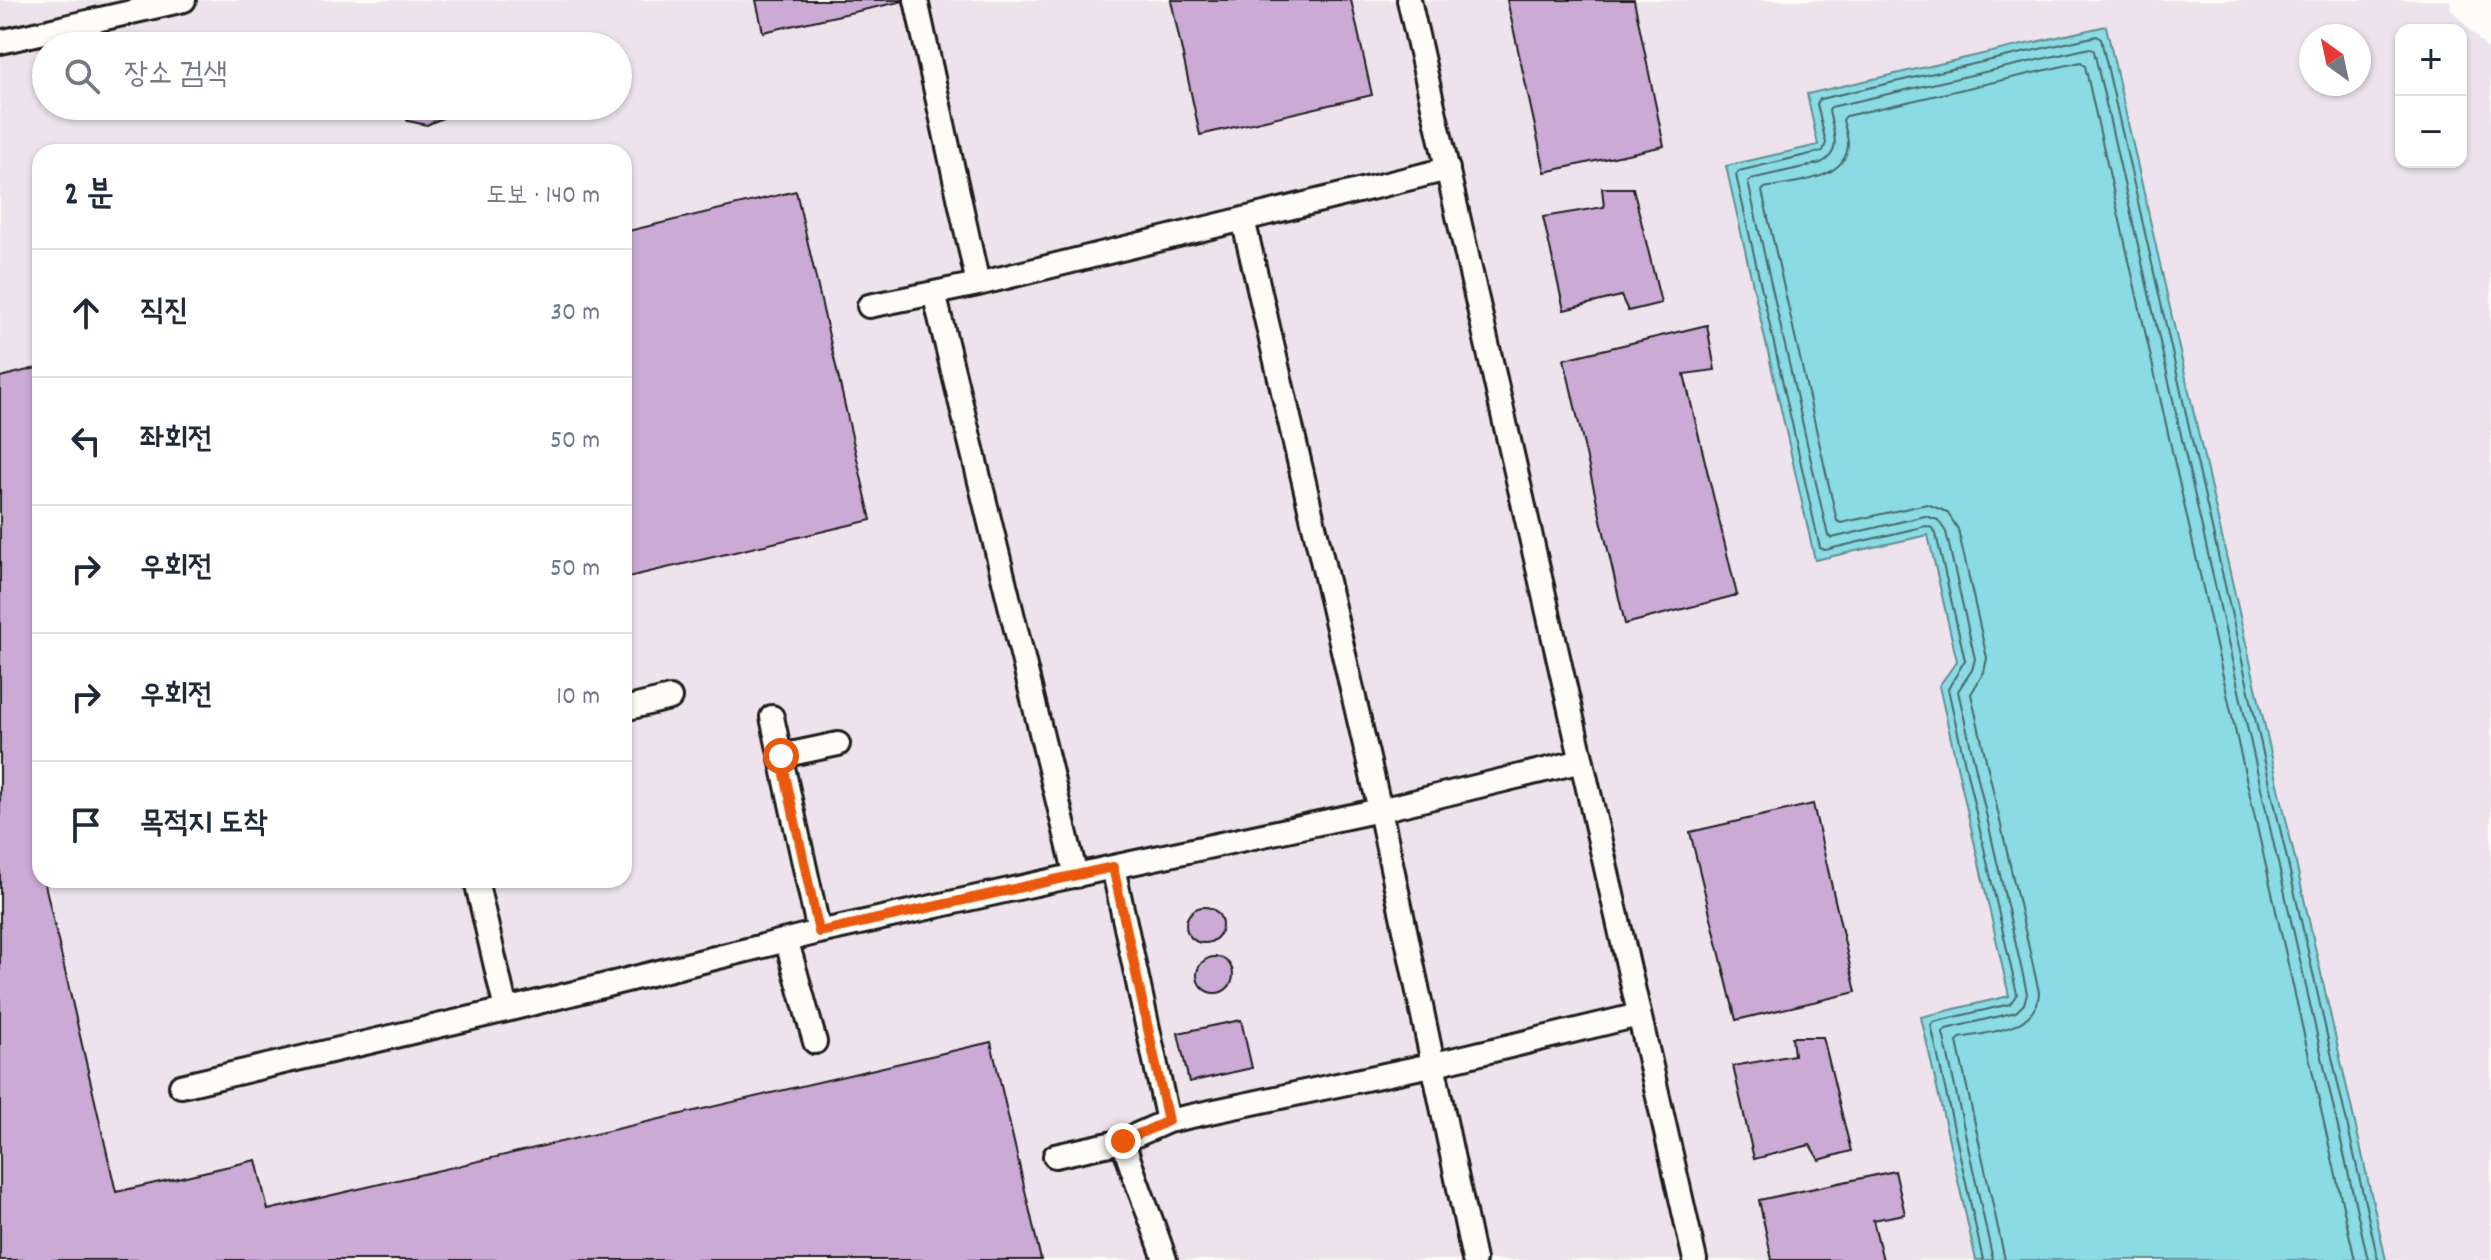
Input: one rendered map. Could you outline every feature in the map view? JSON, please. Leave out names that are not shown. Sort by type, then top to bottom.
[{"type":"lane","points":[[44,32],[184,0]]},
{"type":"lane","points":[[916,0],[978,284]]},
{"type":"lane","points":[[1409,0],[1695,1260]]},
{"type":"lane","points":[[0,42],[32,35]]},
{"type":"lane","points":[[869,306],[978,284],[1448,169]]},
{"type":"lane","points":[[1243,219],[1380,810],[1474,1260]]},
{"type":"lane","points":[[934,293],[1076,876]]},
{"type":"lane","points":[[632,707],[670,698]]},
{"type":"lane","points":[[772,717],[819,932]]},
{"type":"lane","points":[[781,756],[838,744]]},
{"type":"lane","points":[[181,1086],[819,932],[1380,810],[1582,761]]},
{"type":"lane","points":[[1113,867],[1168,1121]]},
{"type":"lane","points":[[478,888],[506,1010]]},
{"type":"lane","points":[[787,942],[815,1042]]},
{"type":"lane","points":[[1055,1156],[1123,1141],[1168,1121],[1431,1065],[1639,1015]]},
{"type":"lane","points":[[1123,1141],[1165,1260]]},
{"type":"shaded area","points":[[0,0],[2450,0],[2451,9],[2465,24],[2395,24],[2395,168],[2467,168],[2467,27],[2491,53],[2491,1260],[0,1260]]},
{"type":"water","points":[[2106,26],[2386,1260],[1976,1260],[1921,1017],[2009,996],[1939,686],[1957,661],[1928,535],[1815,560],[1726,166],[1818,145],[1807,94]]},
{"type":"building","points":[[756,0],[904,0],[904,1],[763,32]]},
{"type":"building","points":[[1171,0],[1351,0],[1372,95],[1200,135]]},
{"type":"building","points":[[1507,0],[1634,0],[1664,146],[1545,172]]},
{"type":"building","points":[[407,120],[438,120],[427,125]]},
{"type":"building","points":[[1602,188],[1633,188],[1661,303],[1628,311],[1621,296],[1564,310],[1543,217],[1604,207]]},
{"type":"building","points":[[796,191],[871,520],[632,576],[632,230]]},
{"type":"building","points":[[1707,325],[1715,370],[1684,374],[1737,595],[1625,624],[1564,359]]},
{"type":"building","points":[[32,369],[32,888],[46,888],[116,1192],[256,1160],[268,1210],[991,1042],[1041,1260],[0,1260],[0,377]]},
{"type":"building","points":[[1813,804],[1856,992],[1736,1020],[1690,832]]},
{"type":"building","points":[[1204,907],[1217,912],[1222,925],[1217,938],[1204,943],[1191,938],[1186,925],[1191,912]]},
{"type":"building","points":[[1215,957],[1228,962],[1233,975],[1228,988],[1215,993],[1202,988],[1197,975],[1202,962]]},
{"type":"building","points":[[1241,1020],[1252,1068],[1189,1082],[1178,1033]]},
{"type":"building","points":[[1792,1037],[1823,1037],[1851,1151],[1819,1160],[1810,1145],[1754,1159],[1733,1066],[1794,1055]]},
{"type":"building","points":[[1895,1171],[1905,1214],[1873,1220],[1883,1260],[1772,1260],[1759,1200]]},
{"type":"route","points":[[781,756],[819,932],[1113,867],[1168,1121],[1123,1141]]}]
